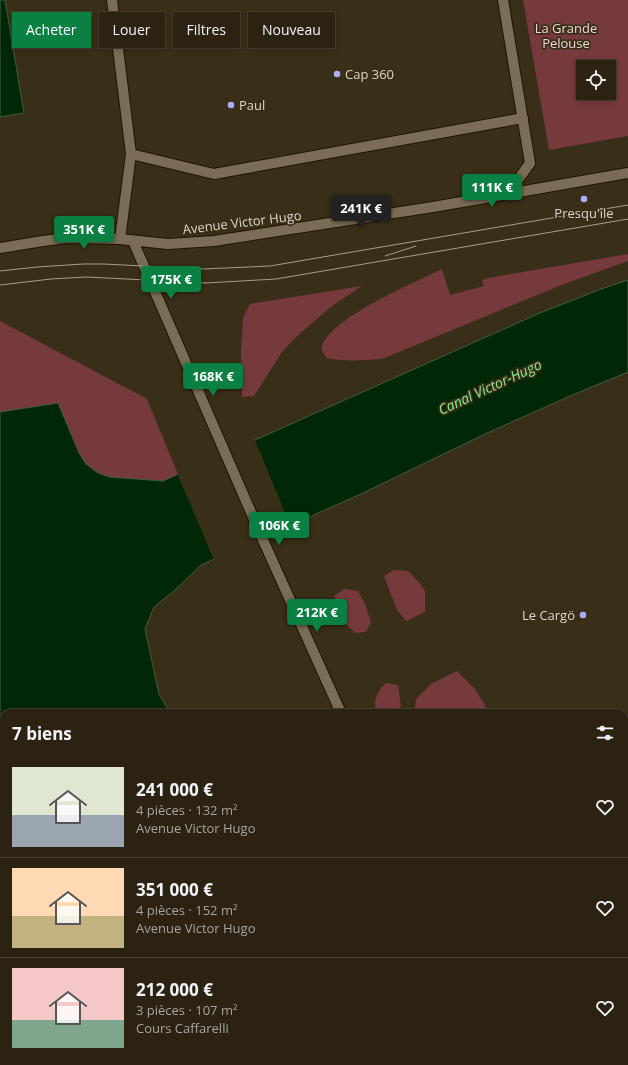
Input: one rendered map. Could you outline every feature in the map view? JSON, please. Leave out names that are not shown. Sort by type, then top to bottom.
[{"type":"street","points":[[112,0],[131,154],[120,239]]},
{"type":"street","points":[[503,0],[530,163],[508,194]]},
{"type":"street","points":[[131,154],[214,174],[523,118]]},
{"type":"street","name":"Avenue Victor Hugo","points":[[0,248],[66,238],[120,239],[168,244],[214,241],[278,232],[628,173]]},
{"type":"street","points":[[133,241],[263,540],[339,709]]},
{"type":"green space","name":"La Grande Pelouse","points":[[523,0],[628,0],[628,136],[549,150]]},
{"type":"green space","points":[[628,254],[628,261],[559,286],[382,359],[341,360],[327,358],[322,351],[322,347],[328,336],[356,313],[374,302],[442,269],[450,295],[484,286],[482,280],[488,278]]},
{"type":"green space","points":[[362,286],[332,306],[296,337],[282,352],[254,396],[242,397],[241,353],[243,318],[250,304]]},
{"type":"green space","points":[[0,321],[147,399],[178,474],[163,481],[109,477],[98,473],[86,464],[79,453],[58,403],[0,412]]},
{"type":"green space","points":[[394,570],[408,571],[419,582],[425,591],[425,612],[406,621],[397,610],[384,576]]},
{"type":"green space","points":[[344,589],[358,591],[365,604],[371,622],[366,632],[355,633],[344,622],[334,596]]},
{"type":"green space","points":[[457,671],[475,689],[487,709],[415,709],[416,699],[431,684]]},
{"type":"green space","points":[[386,683],[398,685],[401,706],[399,709],[375,709],[376,696]]},
{"type":"water","points":[[0,0],[5,0],[24,113],[0,117]]},
{"type":"water","name":"Canal Victor-Hugo","points":[[628,280],[628,372],[485,434],[361,494],[201,565],[175,590],[154,607],[145,629],[159,694],[168,709],[0,709],[0,412],[58,403],[79,453],[86,464],[98,473],[109,477],[163,481],[540,313]]},
{"type":"pier","points":[[254,438],[291,527],[214,560],[177,473]]},
{"type":"tram line","points":[[0,271],[83,264],[203,269],[270,266],[628,205]]},
{"type":"tram line","points":[[0,285],[51,279],[86,277],[206,283],[276,279],[628,219]]},
{"type":"tram line","points":[[385,256],[416,246]]},
{"type":"place","name":"Cap 360","points":[[337,74]]},
{"type":"place","name":"Paul","points":[[231,105]]},
{"type":"place","name":"Presqu'île","points":[[584,199]]},
{"type":"place","name":"Le Cargö","points":[[583,615]]}]
